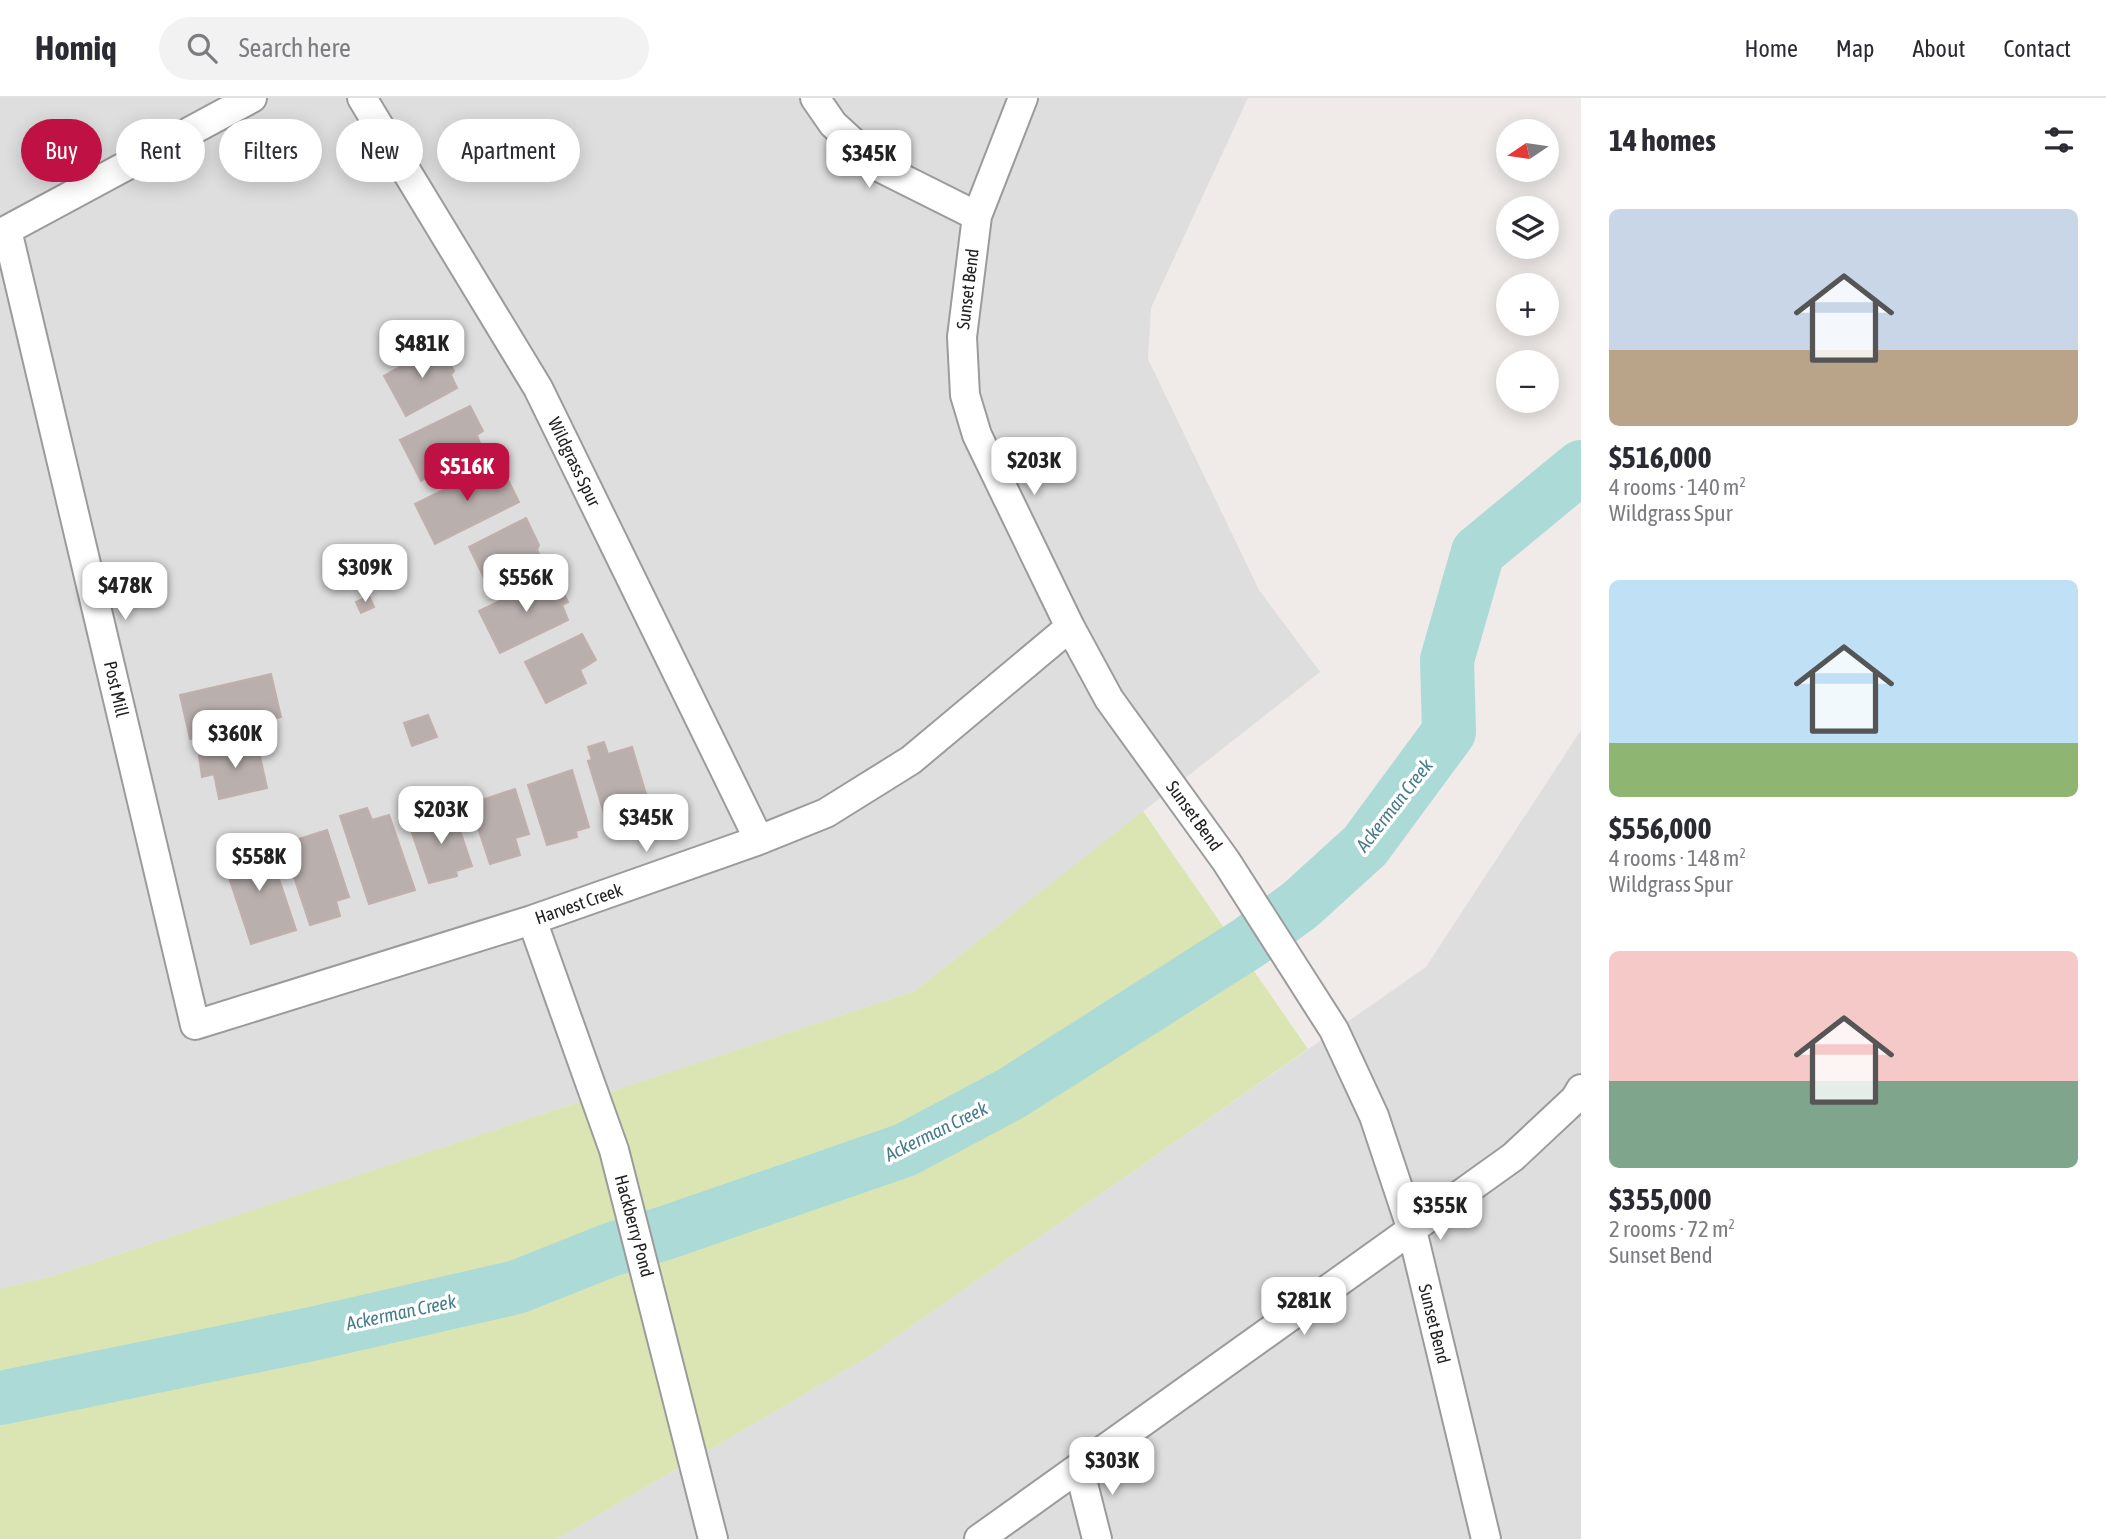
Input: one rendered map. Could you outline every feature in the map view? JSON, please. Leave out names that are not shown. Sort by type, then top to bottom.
[{"type":"street","name":"Post Mill","points":[[195,1026],[7,229],[253,98]]},
{"type":"street","name":"Wildgrass Spur","points":[[362,98],[538,388],[759,840]]},
{"type":"street","points":[[815,98],[833,124],[881,169],[977,216]]},
{"type":"street","name":"Sunset Bend","points":[[1023,98],[977,216],[962,337],[965,395],[977,435],[1070,627],[1109,699],[1226,861],[1334,1030],[1374,1116],[1412,1230],[1486,1539]]},
{"type":"street","name":"Harvest Creek","points":[[195,1026],[532,920],[759,840],[826,813],[911,760],[1070,627]]},
{"type":"street","name":"Hackberry Pond","points":[[532,920],[614,1150],[713,1539]]},
{"type":"street","points":[[979,1539],[1513,1157],[1575,1099],[1581,1089]]},
{"type":"street","points":[[1079,1468],[1097,1539]]},
{"type":"shaded area","points":[[0,98],[1248,98],[1151,308],[1148,359],[1259,590],[1320,672],[915,991],[53,1276],[0,1289]]},
{"type":"shaded area","points":[[1581,730],[1581,1539],[557,1539],[866,1358],[1426,967]]},
{"type":"green space","points":[[1143,811],[1308,1049],[866,1358],[557,1539],[0,1539],[0,1289],[53,1276],[915,991]]},
{"type":"building","points":[[440,344],[454,371],[451,375],[457,388],[406,416],[384,376]]},
{"type":"building","points":[[470,406],[483,431],[477,435],[482,449],[421,481],[400,440]]},
{"type":"building","points":[[499,462],[519,502],[435,544],[415,504]]},
{"type":"building","points":[[526,518],[539,545],[537,550],[543,562],[489,588],[469,547]]},
{"type":"building","points":[[554,575],[568,602],[562,605],[568,620],[500,653],[479,611]]},
{"type":"building","points":[[369,596],[374,607],[361,613],[356,602]]},
{"type":"building","points":[[582,634],[596,660],[580,670],[586,683],[546,703],[525,662]]},
{"type":"building","points":[[271,674],[281,717],[190,739],[180,695]]},
{"type":"building","points":[[428,715],[437,737],[412,746],[404,723]]},
{"type":"building","points":[[604,742],[608,754],[632,747],[646,794],[633,798],[639,816],[608,826],[588,761],[592,760],[588,747]]},
{"type":"building","points":[[257,743],[267,788],[219,799],[214,774],[202,777],[199,756]]},
{"type":"building","points":[[572,770],[589,827],[576,831],[577,837],[547,845],[528,785]]},
{"type":"building","points":[[515,789],[529,834],[515,838],[520,855],[490,864],[470,804]]},
{"type":"building","points":[[367,808],[372,820],[389,815],[415,890],[369,904],[340,816]]},
{"type":"building","points":[[453,810],[472,866],[456,871],[457,876],[429,883],[409,824]]},
{"type":"building","points":[[327,830],[349,897],[336,901],[340,916],[310,925],[283,844]]},
{"type":"building","points":[[266,840],[296,930],[251,944],[222,856]]},
{"type":"waterway","name":"Ackerman Creek","points":[[0,1398],[312,1334],[517,1287],[610,1250],[905,1150],[1012,1093],[1248,943],[1300,905],[1365,846],[1449,732],[1447,660],[1478,552],[1581,467]]}]
